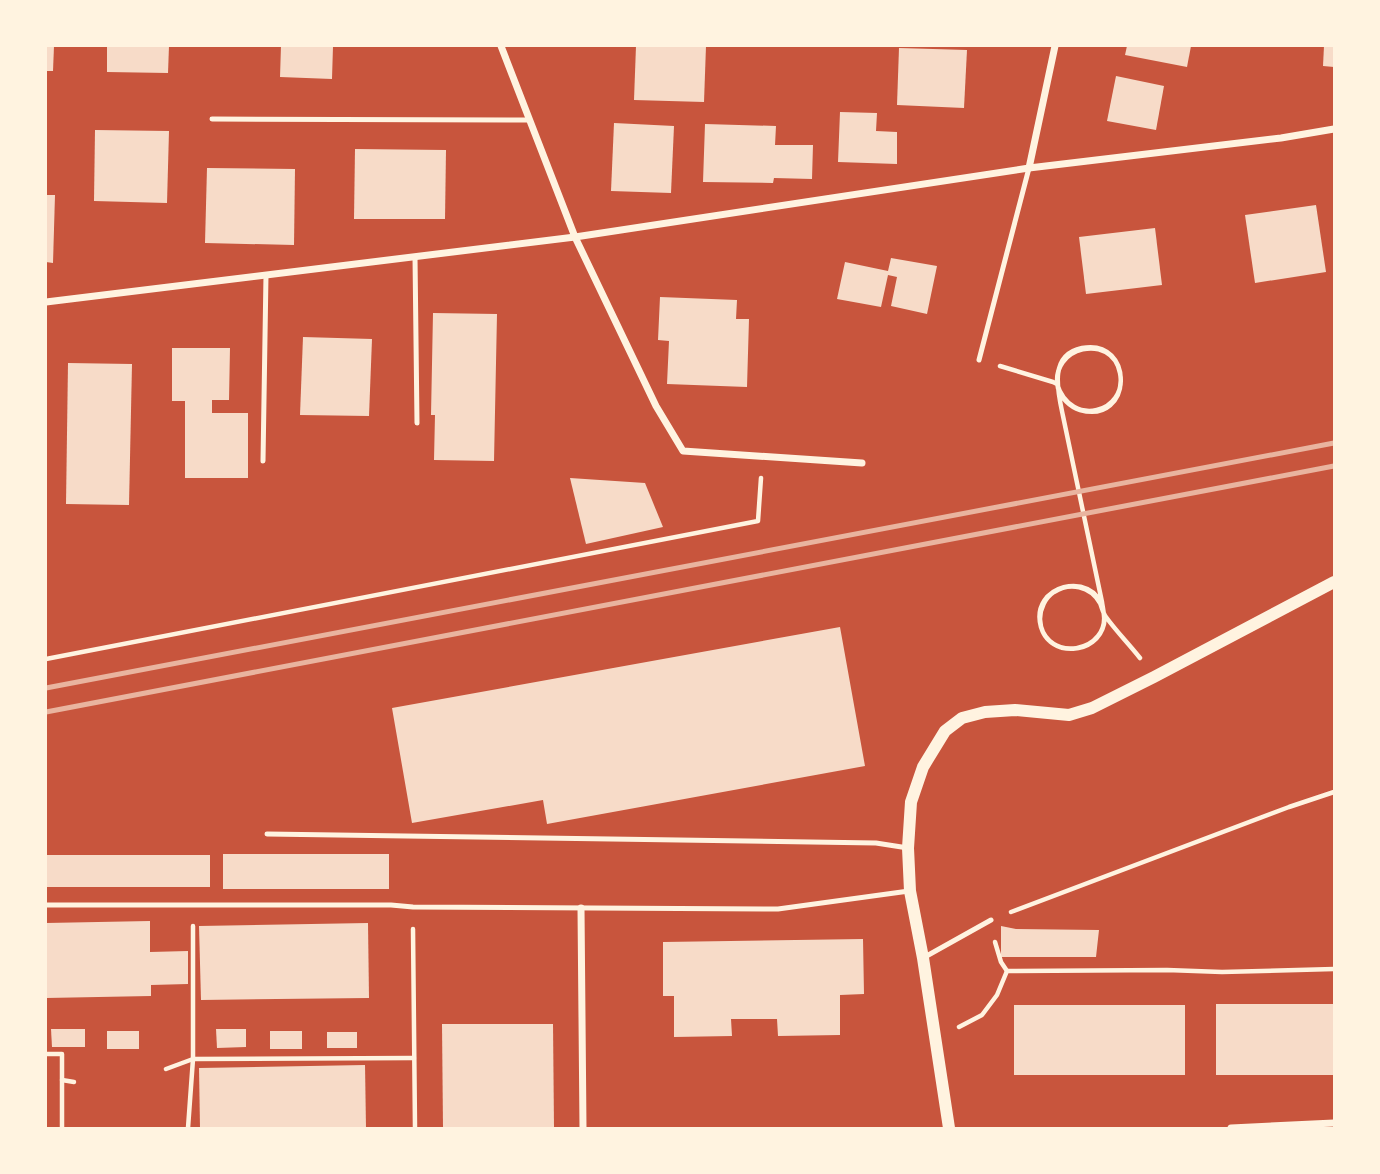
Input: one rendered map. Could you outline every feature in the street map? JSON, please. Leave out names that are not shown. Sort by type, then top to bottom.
[{"type":"street","points":[[502,46],[575,237],[656,406],[683,450],[862,463]]},
{"type":"street","points":[[1029,168],[1055,46]]},
{"type":"street","points":[[46,302],[575,237],[1029,168],[1335,129]]},
{"type":"street","points":[[949,1129],[923,958],[909,891],[908,848],[911,802],[923,767],[945,731],[962,719],[985,712],[1069,715],[1092,708],[1335,582]]},
{"type":"street","points":[[581,908],[583,1129]]},
{"type":"street","points":[[1231,1129],[1335,1123]]},
{"type":"lane","points":[[212,119],[530,120]]},
{"type":"lane","points":[[979,360],[1029,168]]},
{"type":"lane","points":[[415,257],[417,424]]},
{"type":"lane","points":[[264,461],[266,275]]},
{"type":"lane","points":[[267,834],[876,843],[908,848]]},
{"type":"lane","points":[[46,905],[778,909],[909,891]]},
{"type":"lane","points":[[923,958],[991,920]]},
{"type":"path","points":[[1092,348],[1112,358],[1120,372],[1121,380],[1112,401],[1091,411],[1068,404],[1059,391],[1058,376],[1059,368],[1069,355],[1092,348]]},
{"type":"path","points":[[979,360],[1058,384],[1063,398],[1069,404],[1091,411],[1099,410],[1112,402],[1122,380],[1118,365],[1099,349],[1075,350],[1059,367],[1057,381],[1100,593],[1104,623],[1097,638],[1085,647],[1068,650],[1053,643],[1048,638],[1040,625],[1040,616],[1044,601],[1056,589],[1071,585],[1094,594],[1103,607],[1103,623],[1101,631],[1091,643],[1077,649],[1061,647],[1048,638]]},
{"type":"path","points":[[46,659],[758,521],[762,456]]},
{"type":"path","points":[[1079,587],[1093,594],[1104,615],[1154,677]]},
{"type":"path","points":[[935,1033],[958,1028],[982,1015],[997,995],[1007,971],[997,950],[991,920],[1335,792]]},
{"type":"path","points":[[188,1129],[193,1059],[193,904]]},
{"type":"path","points":[[413,907],[415,1129]]},
{"type":"path","points":[[1007,971],[1222,972],[1335,969]]},
{"type":"path","points":[[46,1054],[62,1054],[62,1129]]},
{"type":"path","points":[[166,1069],[193,1059],[414,1058]]},
{"type":"path","points":[[62,1080],[74,1082]]},
{"type":"building","points":[[46,46],[54,46],[53,71],[46,71]]},
{"type":"building","points":[[107,46],[169,46],[168,73],[107,72]]},
{"type":"building","points":[[281,46],[333,46],[332,79],[280,77]]},
{"type":"building","points":[[636,46],[706,46],[704,102],[634,100]]},
{"type":"building","points":[[1127,46],[1191,46],[1187,67],[1125,55]]},
{"type":"building","points":[[1324,46],[1334,46],[1334,67],[1323,66]]},
{"type":"building","points":[[899,48],[967,50],[964,108],[897,105]]},
{"type":"building","points":[[1116,76],[1164,86],[1156,130],[1107,121]]},
{"type":"building","points":[[840,112],[877,113],[876,131],[897,132],[897,164],[838,162]]},
{"type":"building","points":[[614,123],[674,126],[671,193],[611,191]]},
{"type":"building","points":[[705,124],[776,126],[775,145],[813,145],[812,179],[774,178],[773,183],[703,182]]},
{"type":"building","points":[[95,130],[169,131],[167,203],[94,201]]},
{"type":"building","points":[[355,149],[446,150],[445,219],[354,219]]},
{"type":"building","points":[[207,168],[295,169],[294,245],[205,243]]},
{"type":"building","points":[[46,195],[55,195],[53,263],[46,262]]},
{"type":"building","points":[[1316,205],[1326,272],[1255,283],[1245,215]]},
{"type":"building","points":[[1155,228],[1162,285],[1086,294],[1079,237]]},
{"type":"building","points":[[891,258],[937,266],[927,314],[891,306],[897,277],[888,275],[881,307],[837,299],[845,262],[888,271]]},
{"type":"building","points":[[660,297],[737,300],[736,319],[749,319],[747,387],[667,384],[669,341],[658,340]]},
{"type":"building","points":[[433,313],[497,314],[494,461],[434,460],[435,415],[431,415]]},
{"type":"building","points":[[303,337],[372,339],[369,416],[300,415]]},
{"type":"building","points":[[172,348],[230,348],[229,400],[212,400],[212,413],[248,413],[248,478],[185,478],[185,401],[172,401]]},
{"type":"building","points":[[68,363],[132,364],[129,505],[66,504]]},
{"type":"building","points":[[570,478],[645,483],[663,527],[586,544]]},
{"type":"building","points":[[840,627],[865,766],[547,824],[543,800],[412,823],[392,708]]},
{"type":"building","points":[[223,854],[389,854],[389,889],[223,889]]},
{"type":"building","points":[[46,855],[210,855],[210,887],[46,887]]},
{"type":"building","points":[[150,921],[150,952],[188,951],[188,984],[151,985],[151,996],[46,998],[46,923]]},
{"type":"building","points":[[368,923],[369,998],[201,1000],[199,926]]},
{"type":"building","points":[[1001,926],[1016,929],[1099,930],[1096,957],[1001,957]]},
{"type":"building","points":[[863,939],[864,994],[840,995],[840,1035],[778,1036],[777,1019],[731,1019],[732,1036],[674,1037],[674,996],[663,996],[663,942]]},
{"type":"building","points":[[1216,1004],[1334,1004],[1334,1075],[1216,1075]]},
{"type":"building","points":[[1014,1005],[1185,1005],[1185,1075],[1014,1075]]},
{"type":"building","points":[[442,1024],[553,1024],[554,1128],[443,1128]]},
{"type":"building","points":[[51,1029],[85,1029],[85,1047],[52,1047]]},
{"type":"building","points":[[216,1029],[246,1029],[246,1047],[217,1048]]},
{"type":"building","points":[[107,1031],[139,1031],[139,1049],[107,1049]]},
{"type":"building","points":[[270,1031],[302,1031],[302,1049],[270,1049]]},
{"type":"building","points":[[327,1032],[357,1032],[357,1048],[327,1048]]},
{"type":"building","points":[[365,1065],[366,1128],[200,1128],[199,1068]]},
{"type":"railway","points":[[46,688],[1334,443]]},
{"type":"railway","points":[[46,712],[1334,466]]}]
